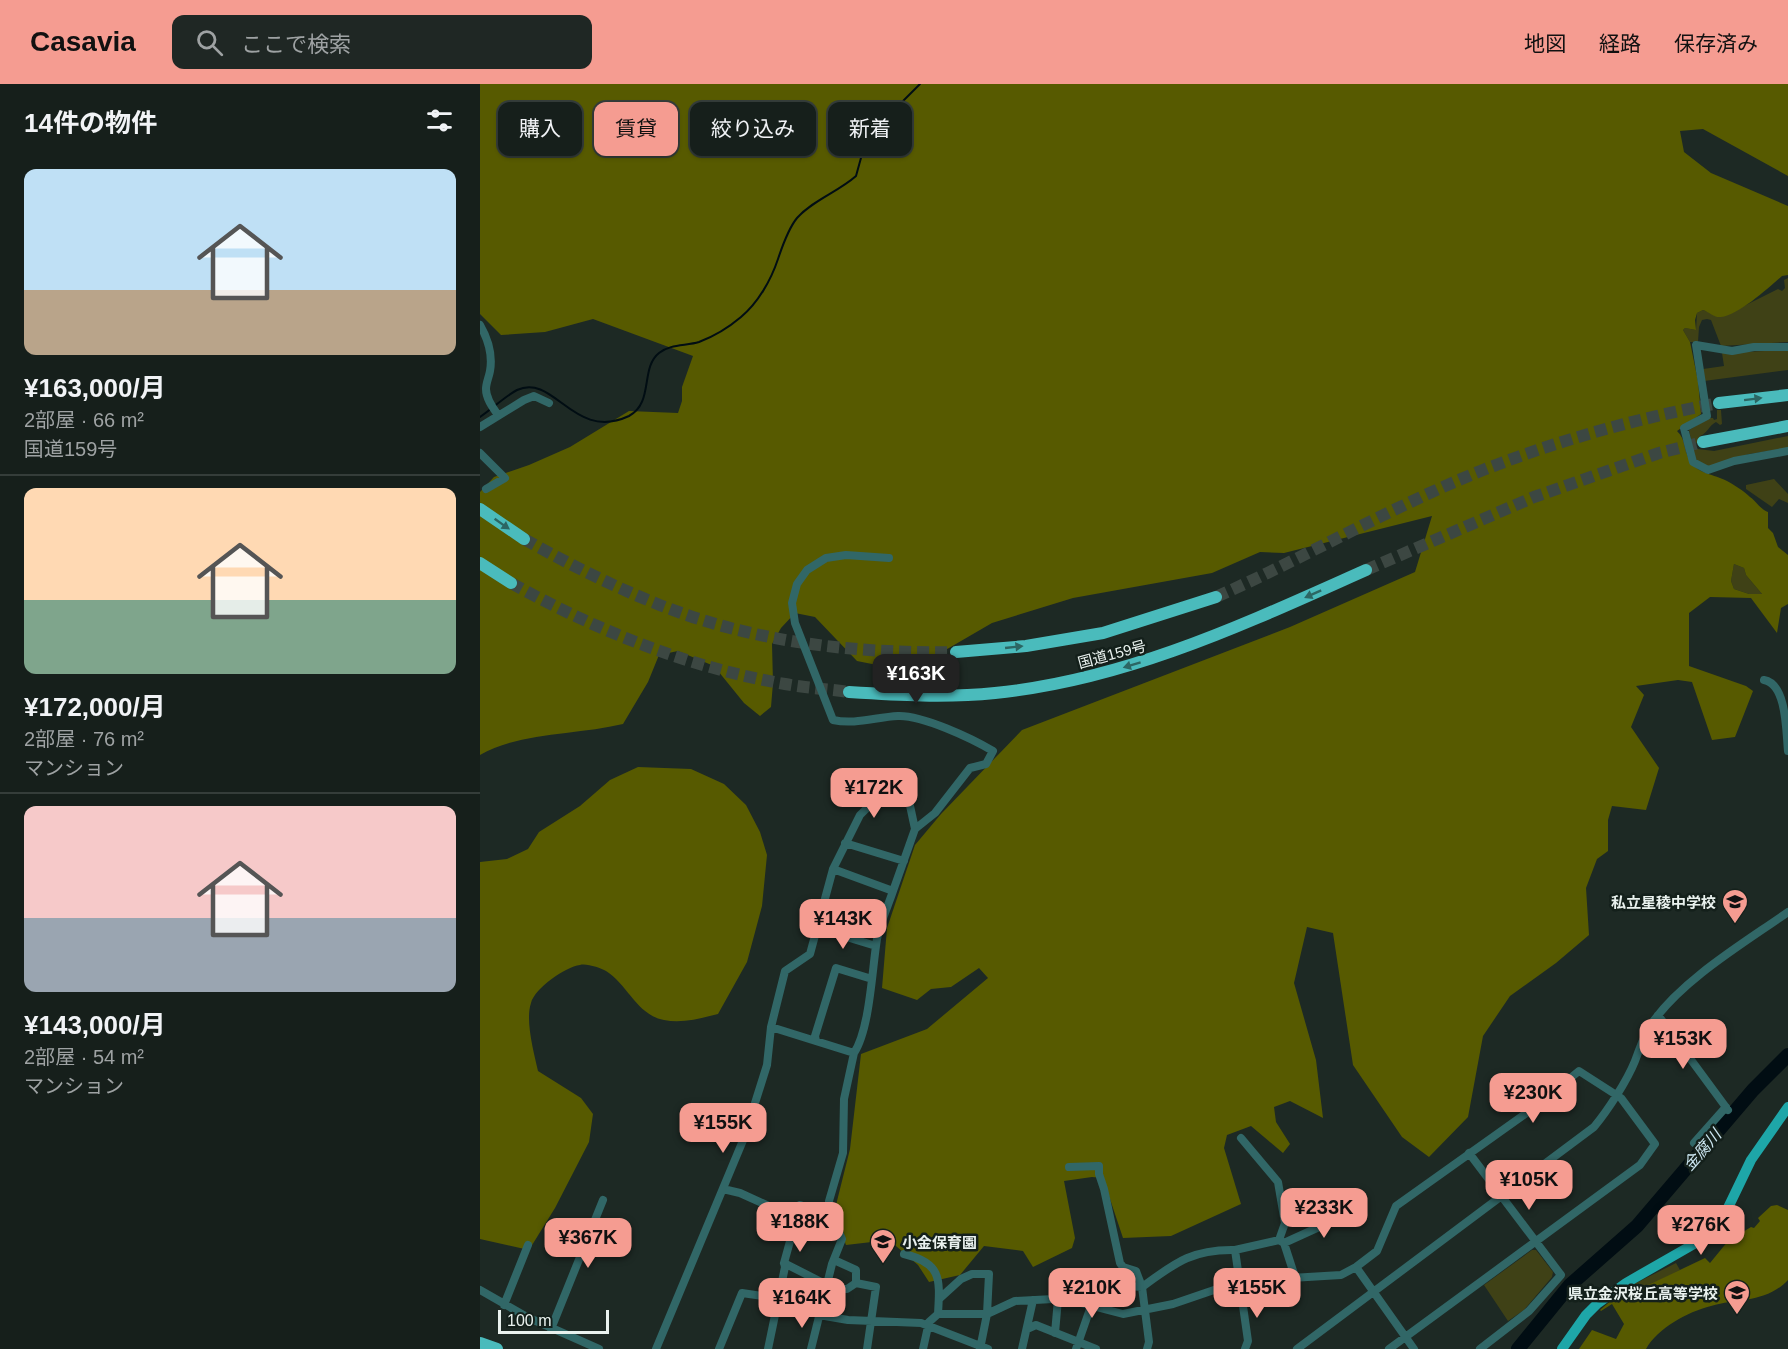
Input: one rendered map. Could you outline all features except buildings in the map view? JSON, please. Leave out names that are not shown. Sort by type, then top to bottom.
[{"type":"highway","points":[[1719,403],[1788,395]]},
{"type":"highway","points":[[1703,441],[1788,428]]},
{"type":"highway","points":[[480,509],[524,539]]},
{"type":"highway","points":[[480,563],[511,583]]},
{"type":"highway","name":"国道159号","points":[[849,692],[964,696],[998,693],[1113,671],[1186,647],[1260,618],[1366,570]]},
{"type":"highway","name":"国道159号","points":[[956,652],[1026,646],[1103,633],[1216,597]]},
{"type":"highway","points":[[480,1343],[497,1349]]},
{"type":"main road","points":[[1562,1349],[1586,1315],[1597,1304],[1626,1283],[1694,1244],[1714,1229],[1725,1214],[1751,1160],[1788,1107]]},
{"type":"street","points":[[480,325],[487,339],[490,354],[491,367],[485,388],[490,403],[497,413]]},
{"type":"street","points":[[1788,347],[1754,347],[1732,351],[1696,345],[1707,416],[1684,428],[1693,462],[1708,470],[1734,461],[1788,451]]},
{"type":"street","points":[[480,427],[497,413],[534,396],[549,403]]},
{"type":"street","points":[[480,453],[505,478],[486,489]]},
{"type":"street","points":[[889,558],[836,555],[816,563],[807,570],[797,584],[793,613],[834,720],[846,723],[908,716],[967,736],[993,751],[986,764],[970,768],[935,813],[915,829]]},
{"type":"street","points":[[1764,680],[1771,681],[1778,689],[1788,751]]},
{"type":"street","points":[[656,1349],[744,1138],[767,1065],[771,1027],[785,971],[810,954],[833,869],[860,814],[903,773],[915,829],[878,936],[868,1007],[858,1047],[854,1053],[844,1099],[843,1154],[829,1201],[832,1226],[839,1232],[842,1239],[834,1260],[811,1349]]},
{"type":"street","points":[[845,843],[904,861]]},
{"type":"street","points":[[833,869],[893,891]]},
{"type":"street","points":[[1297,1349],[1594,1127],[1604,1116],[1635,1062],[1651,1024],[1673,998],[1697,977],[1788,912]]},
{"type":"street","points":[[817,928],[876,946]]},
{"type":"street","points":[[816,1041],[815,1036],[836,968],[872,979]]},
{"type":"street","points":[[1658,1015],[1727,1108],[1694,1143]]},
{"type":"street","points":[[771,1027],[854,1053]]},
{"type":"street","points":[[923,1349],[929,1322],[938,1314],[987,1314],[1015,1301],[1072,1298],[1077,1302],[1123,1314],[1173,1304],[1214,1290],[1258,1280],[1341,1275],[1377,1251],[1396,1206],[1535,1107],[1579,1071],[1621,1098],[1654,1143],[1640,1165],[1389,1349]]},
{"type":"street","points":[[1241,1138],[1278,1182],[1285,1223],[1282,1241],[1294,1277]]},
{"type":"street","points":[[1469,1153],[1561,1275],[1529,1311],[1480,1349]]},
{"type":"street","points":[[1069,1167],[1099,1166],[1098,1174],[1104,1189],[1120,1263],[1123,1267],[1136,1271],[1142,1287],[1149,1342],[1147,1349]]},
{"type":"street","points":[[723,1189],[740,1193],[821,1229],[832,1226]]},
{"type":"street","points":[[551,1329],[603,1200]]},
{"type":"street","points":[[768,1349],[786,1267],[784,1263],[800,1205],[831,1215]]},
{"type":"street","points":[[1077,1346],[1091,1306],[1103,1284],[1142,1287],[1176,1262],[1190,1255],[1235,1250],[1282,1241],[1352,1212]]},
{"type":"street","points":[[504,1305],[528,1245]]},
{"type":"street","points":[[1235,1250],[1248,1341],[1245,1349]]},
{"type":"street","points":[[904,1254],[930,1263],[936,1274],[938,1314]]},
{"type":"street","points":[[834,1260],[856,1270],[856,1282]]},
{"type":"street","points":[[784,1263],[827,1286],[847,1289],[856,1282]]},
{"type":"street","points":[[1356,1267],[1414,1349]]},
{"type":"street","points":[[719,1349],[742,1293],[790,1300],[819,1315],[848,1320],[921,1323],[983,1348],[989,1274],[972,1274],[961,1279],[939,1299]]},
{"type":"street","points":[[856,1282],[876,1287],[867,1349]]},
{"type":"street","points":[[480,1290],[551,1329],[599,1349]]},
{"type":"street","points":[[1055,1333],[1058,1299]]},
{"type":"street","points":[[1022,1349],[1033,1300]]},
{"type":"street","points":[[1027,1329],[1036,1325],[1077,1346],[1096,1349]]},
{"type":"green space","points":[[1788,278],[1788,342],[1721,346],[1711,320],[1707,319],[1702,320],[1699,327],[1698,342],[1690,342],[1683,330],[1685,328],[1696,330],[1697,313],[1703,310],[1717,316],[1726,315],[1778,289],[1782,291],[1785,288],[1784,280]]},
{"type":"green space","points":[[1788,350],[1788,370],[1704,381],[1703,369],[1724,366],[1722,353]]},
{"type":"green space","points":[[1717,410],[1721,410],[1722,424],[1716,422],[1700,436],[1695,446],[1698,449],[1714,451],[1788,436],[1788,448],[1749,454],[1707,467],[1695,459],[1689,430],[1709,418],[1717,419]]},
{"type":"green space","points":[[1774,479],[1788,494],[1788,503],[1779,499],[1772,507],[1746,489],[1746,485]]},
{"type":"green space","points":[[1734,564],[1744,568],[1746,575],[1762,594],[1749,594],[1734,589],[1731,581]]},
{"type":"green space","points":[[1532,1250],[1536,1250],[1553,1272],[1552,1277],[1524,1310],[1508,1321],[1484,1285]]},
{"type":"green space","points":[[1676,1263],[1680,1270],[1638,1292],[1634,1284]]},
{"type":"shaded area","points":[[480,84],[1788,84],[1788,176],[1703,129],[1680,131],[1684,152],[1711,173],[1788,206],[1788,275],[1782,276],[1753,300],[1728,315],[1716,317],[1703,310],[1697,313],[1696,330],[1685,328],[1683,330],[1690,342],[1698,381],[1701,414],[1677,431],[1693,465],[1736,486],[1768,512],[1768,528],[1773,533],[1778,547],[1788,555],[1788,604],[1781,608],[1777,633],[1751,598],[1710,597],[1689,613],[1689,666],[1746,686],[1753,691],[1735,737],[1712,740],[1692,682],[1678,680],[1636,686],[1644,695],[1631,727],[1659,768],[1646,810],[1612,806],[1608,820],[1608,851],[1597,859],[1586,888],[1589,935],[1556,963],[1510,996],[1483,1036],[1468,1117],[1429,1157],[1402,1137],[1353,1065],[1333,933],[1307,927],[1294,983],[1316,1060],[1323,1118],[1290,1101],[1274,1107],[1276,1122],[1290,1144],[1283,1153],[1251,1126],[1227,1135],[1224,1148],[1241,1204],[1171,1236],[1123,1238],[1103,1178],[1092,1177],[1064,1181],[1075,1238],[1072,1248],[1033,1267],[1023,1251],[984,1246],[960,1275],[929,1282],[918,1265],[889,1240],[846,1245],[834,1213],[850,1149],[861,1054],[927,1029],[988,978],[979,968],[951,987],[931,989],[917,1000],[882,988],[887,928],[915,845],[941,814],[1022,730],[1290,627],[1415,572],[1432,516],[1284,553],[1260,552],[1212,573],[1073,598],[992,623],[930,659],[887,667],[857,661],[815,617],[795,613],[781,628],[772,644],[771,707],[760,716],[744,703],[714,666],[678,651],[659,655],[648,682],[623,724],[531,738],[513,742],[480,755],[480,492],[494,477],[570,447],[629,411],[678,413],[682,401],[682,387],[693,356],[593,319],[545,332],[501,335],[480,314]],"holes":[[[1734,564],[1744,568],[1746,575],[1762,594],[1749,594],[1734,589],[1731,581]]]},
{"type":"shaded area","points":[[638,767],[691,769],[724,784],[746,805],[760,832],[767,855],[762,906],[747,962],[718,1014],[691,1020],[671,1021],[655,1017],[640,1006],[614,977],[590,965],[580,965],[567,970],[551,979],[538,991],[531,1003],[529,1018],[538,1071],[581,1098],[593,1114],[589,1142],[555,1208],[529,1250],[480,1239],[480,862],[507,859],[528,849],[539,832],[580,806],[610,780]]},
{"type":"shaded area","points":[[1777,1205],[1788,1210],[1788,1280],[1780,1287],[1771,1293],[1752,1299],[1692,1312],[1658,1334],[1646,1349],[1579,1349],[1592,1330],[1616,1339],[1624,1324],[1612,1304],[1600,1310],[1621,1292],[1628,1302],[1640,1289],[1705,1258],[1710,1263],[1728,1241],[1751,1227],[1754,1228],[1760,1221],[1758,1218],[1771,1206]]},
{"type":"waterway","points":[[480,417],[512,393],[530,387],[543,391],[579,415],[593,421],[610,422],[629,416],[637,410],[642,403],[653,359],[663,350],[699,342],[716,334],[736,321],[753,305],[768,283],[783,244],[797,218],[810,206],[856,176],[864,147],[874,130],[920,84]]},
{"type":"waterway","name":"金腐川","points":[[1518,1349],[1570,1285],[1637,1226],[1753,1090],[1788,1055]]},
{"type":"tunnel","points":[[1216,597],[1415,500],[1483,470],[1599,431],[1719,403]]},
{"type":"tunnel","points":[[1366,570],[1534,497],[1659,453],[1703,442]]},
{"type":"tunnel","points":[[524,539],[638,596],[728,627],[765,636],[841,648],[956,652]]},
{"type":"tunnel","points":[[511,583],[610,632],[678,657],[749,677],[849,692]]},
{"type":"place","name":"私立星稜中学校","points":[[1735,925]]},
{"type":"place","name":"小金保育園","points":[[883,1265]]},
{"type":"place","name":"県立金沢桜丘高等学校","points":[[1737,1316]]}]
